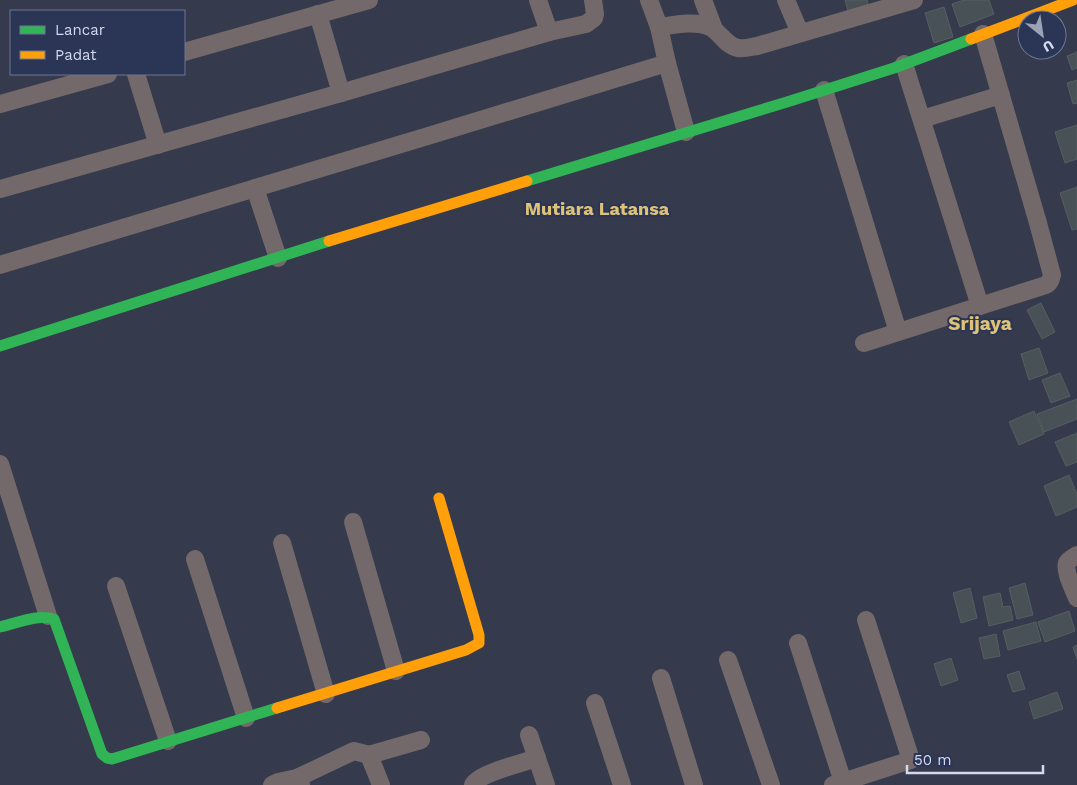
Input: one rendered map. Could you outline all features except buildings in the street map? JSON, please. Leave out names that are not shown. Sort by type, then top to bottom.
[{"type":"street","points":[[185,52],[369,0]]},
{"type":"street","points":[[538,0],[549,32]]},
{"type":"street","points":[[0,189],[549,32],[586,24],[594,18],[593,0]]},
{"type":"street","points":[[648,0],[658,27],[686,132]]},
{"type":"street","points":[[703,0],[714,30]]},
{"type":"street","points":[[786,0],[800,33]]},
{"type":"street","points":[[658,27],[682,24],[710,27],[732,46],[740,49],[757,46],[914,0]]},
{"type":"street","points":[[0,346],[377,226],[824,90],[904,64],[1073,0]]},
{"type":"street","points":[[318,14],[341,93]]},
{"type":"street","points":[[864,343],[1046,285],[1050,282],[1052,275],[1038,223],[983,34]]},
{"type":"street","points":[[0,265],[667,63]]},
{"type":"street","points":[[904,64],[980,306]]},
{"type":"street","points":[[0,104],[104,75]]},
{"type":"street","points":[[136,75],[158,145]]},
{"type":"street","points":[[824,90],[898,332]]},
{"type":"street","points":[[922,119],[1001,95]]},
{"type":"street","points":[[255,188],[278,258]]},
{"type":"street","points":[[0,464],[48,616]]},
{"type":"street","points":[[0,627],[40,617],[48,616],[54,619],[102,754],[112,759],[466,650],[479,643],[479,635],[439,498]]},
{"type":"street","points":[[353,522],[396,671]]},
{"type":"street","points":[[282,543],[326,694]]},
{"type":"street","points":[[1077,555],[1067,563],[1066,571],[1077,598]]},
{"type":"street","points":[[195,559],[246,718]]},
{"type":"street","points":[[116,586],[168,742]]},
{"type":"street","points":[[798,643],[838,783],[911,760],[866,620]]},
{"type":"street","points":[[728,660],[771,785]]},
{"type":"street","points":[[661,678],[694,785]]},
{"type":"street","points":[[596,703],[622,785]]},
{"type":"street","points":[[529,735],[546,785]]},
{"type":"street","points":[[272,785],[278,782],[299,782],[354,751],[369,755],[421,740]]},
{"type":"street","points":[[369,755],[381,785]]},
{"type":"street","points":[[473,785],[475,781],[485,775],[537,758]]},
{"type":"traffic: fast","points":[[527,181],[894,68],[971,39]]},
{"type":"traffic: fast","points":[[0,346],[329,241]]},
{"type":"traffic: fast","points":[[0,627],[34,618],[54,619],[102,754],[107,758],[112,759],[277,708]]},
{"type":"traffic: slow","points":[[971,39],[1073,0]]},
{"type":"traffic: slow","points":[[329,241],[527,181]]},
{"type":"traffic: slow","points":[[277,708],[466,650],[479,643],[479,635],[439,498]]},
{"type":"district","name":"Mutiara Latansa","points":[[597,209]]},
{"type":"district","name":"Srijaya","points":[[980,323]]}]
